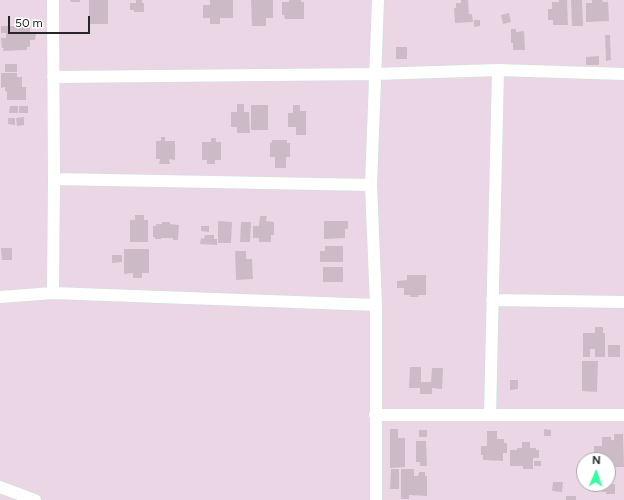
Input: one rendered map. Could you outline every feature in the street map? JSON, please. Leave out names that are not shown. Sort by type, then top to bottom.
[{"type":"street","points":[[53,0],[53,293]]},
{"type":"street","points":[[376,500],[376,305],[371,185],[378,0]]},
{"type":"street","points":[[53,77],[374,74],[498,70],[624,74]]},
{"type":"street","points":[[490,415],[498,70]]},
{"type":"street","points":[[54,179],[371,185]]},
{"type":"street","points":[[0,297],[53,293],[376,305]]},
{"type":"street","points":[[492,300],[624,302]]},
{"type":"street","points":[[375,415],[624,415]]},
{"type":"street","points":[[0,487],[35,500]]},
{"type":"building","points":[[70,0],[80,0],[80,2],[71,2]]},
{"type":"building","points":[[89,0],[108,0],[108,24],[89,24]]},
{"type":"building","points":[[136,0],[142,0],[142,3],[144,3],[144,12],[134,12],[134,10],[130,10],[130,3],[136,3]]},
{"type":"building","points":[[210,0],[233,0],[233,18],[220,18],[220,24],[210,24],[210,18],[203,18],[203,5],[210,5]]},
{"type":"building","points":[[251,0],[273,0],[273,18],[266,18],[266,26],[252,26]]},
{"type":"building","points":[[289,0],[301,0],[301,2],[304,2],[304,19],[285,19],[284,15],[282,15],[282,2],[289,2]]},
{"type":"building","points":[[461,0],[468,0],[469,14],[472,14],[473,22],[455,23],[454,8],[456,8],[456,3],[461,3]]},
{"type":"building","points":[[559,0],[567,0],[568,25],[553,25],[553,20],[548,20],[548,9],[552,9],[552,2],[559,2]]},
{"type":"building","points":[[571,0],[582,0],[583,26],[572,26]]},
{"type":"building","points":[[592,0],[602,0],[603,2],[608,2],[609,21],[586,22],[586,3],[592,3]]},
{"type":"building","points":[[509,13],[511,22],[503,24],[501,15]]},
{"type":"building","points":[[474,20],[480,20],[480,26],[474,27]]},
{"type":"building","points":[[1,26],[27,26],[27,28],[30,28],[30,33],[36,33],[35,40],[30,40],[30,47],[27,47],[27,50],[3,51],[4,48],[2,48],[1,38],[6,38],[6,33],[1,33]]},
{"type":"building","points":[[511,29],[516,29],[516,32],[524,31],[525,50],[513,50],[513,43],[511,43]]},
{"type":"building","points":[[605,35],[610,35],[611,60],[606,61]]},
{"type":"building","points":[[396,47],[407,47],[407,59],[396,59]]},
{"type":"building","points":[[599,56],[599,65],[586,65],[586,57]]},
{"type":"building","points":[[5,64],[17,64],[17,72],[5,72]]},
{"type":"building","points":[[1,73],[17,73],[17,77],[22,77],[22,87],[26,87],[26,100],[7,100],[7,92],[5,91],[5,87],[1,88]]},
{"type":"building","points":[[237,104],[244,104],[244,112],[249,112],[250,133],[237,133],[237,127],[231,127],[231,112],[237,112]]},
{"type":"building","points":[[251,105],[268,105],[268,130],[251,130]]},
{"type":"building","points":[[293,105],[300,105],[300,111],[306,111],[306,135],[296,135],[296,127],[288,127],[288,113],[293,113]]},
{"type":"building","points":[[10,106],[18,106],[18,113],[9,113]]},
{"type":"building","points":[[19,106],[28,106],[28,113],[19,113]]},
{"type":"building","points":[[24,117],[24,125],[17,126],[16,118]]},
{"type":"building","points":[[8,118],[15,118],[15,125],[8,124]]},
{"type":"building","points":[[161,137],[165,137],[165,141],[175,141],[175,160],[169,159],[170,164],[159,164],[160,159],[156,159],[156,141],[161,141]]},
{"type":"building","points":[[211,138],[216,138],[216,142],[221,142],[221,160],[215,160],[215,164],[207,164],[207,160],[202,160],[202,142],[211,142]]},
{"type":"building","points":[[272,140],[287,140],[287,143],[290,143],[290,157],[286,157],[286,168],[275,168],[275,157],[270,157],[270,142],[272,143]]},
{"type":"building","points":[[135,215],[144,215],[144,220],[148,220],[148,242],[130,242],[130,220],[135,220]]},
{"type":"building","points":[[260,216],[267,216],[266,221],[274,222],[274,235],[271,235],[271,242],[259,242],[259,238],[253,238],[253,226],[259,226]]},
{"type":"building","points":[[218,221],[232,222],[231,243],[218,243]]},
{"type":"building","points":[[324,221],[348,221],[348,229],[345,229],[345,238],[324,239]]},
{"type":"building","points":[[162,222],[170,222],[170,224],[179,225],[178,240],[173,240],[173,238],[155,239],[155,237],[153,237],[153,226],[156,226],[156,224],[162,224]]},
{"type":"building","points":[[241,222],[251,222],[250,242],[240,242]]},
{"type":"building","points":[[201,226],[209,226],[209,232],[201,231]]},
{"type":"building","points":[[205,235],[214,235],[214,239],[217,239],[217,245],[200,244],[201,238],[204,239]]},
{"type":"building","points":[[325,246],[343,246],[343,262],[320,262],[320,251],[325,251]]},
{"type":"building","points":[[1,248],[12,248],[12,260],[2,260]]},
{"type":"building","points":[[124,249],[149,249],[149,273],[142,273],[142,278],[133,278],[133,273],[124,274]]},
{"type":"building","points":[[235,251],[246,251],[246,259],[252,259],[253,279],[236,280]]},
{"type":"building","points":[[112,255],[122,255],[122,262],[112,263]]},
{"type":"building","points":[[323,267],[343,267],[343,282],[323,282]]},
{"type":"building","points":[[407,275],[426,275],[426,295],[410,297],[410,295],[404,295],[404,288],[397,288],[397,281],[407,280]]},
{"type":"building","points":[[595,327],[603,327],[603,333],[605,333],[605,357],[595,357],[595,349],[590,349],[590,357],[583,357],[583,333],[595,333]]},
{"type":"building","points":[[608,345],[620,345],[620,357],[608,357]]},
{"type":"building","points":[[582,361],[598,361],[597,392],[582,391]]},
{"type":"building","points":[[410,367],[421,367],[421,382],[431,382],[432,368],[443,368],[442,389],[432,388],[432,394],[420,394],[420,388],[409,388]]},
{"type":"building","points":[[510,380],[518,380],[518,389],[510,390]]},
{"type":"building","points":[[390,429],[398,429],[398,438],[405,438],[405,467],[390,468]]},
{"type":"building","points":[[544,429],[551,430],[551,436],[544,436]]},
{"type":"building","points":[[419,430],[427,430],[427,437],[419,437]]},
{"type":"building","points":[[487,431],[497,431],[497,439],[504,439],[504,443],[507,443],[507,453],[503,453],[503,461],[483,460],[483,455],[481,455],[481,446],[487,446]]},
{"type":"building","points":[[614,434],[623,434],[624,467],[616,467],[616,452],[594,452],[594,446],[602,446],[602,437],[611,437],[611,440],[614,440]]},
{"type":"building","points":[[416,441],[426,441],[427,466],[420,466],[420,462],[416,462]]},
{"type":"building","points":[[522,442],[530,442],[530,448],[536,448],[536,450],[539,450],[539,458],[533,458],[533,469],[523,469],[523,466],[510,466],[510,450],[522,448]]},
{"type":"building","points":[[534,461],[541,461],[541,466],[534,466]]},
{"type":"building","points":[[391,469],[399,469],[399,489],[390,489]]},
{"type":"building","points":[[401,469],[414,469],[414,476],[418,476],[419,472],[425,472],[425,476],[427,476],[427,496],[409,495],[409,499],[401,499]]},
{"type":"building","points":[[553,482],[563,482],[562,492],[552,491]]},
{"type":"building","points":[[606,492],[615,492],[615,494],[606,494]]},
{"type":"building","points":[[566,496],[576,496],[576,500],[566,500]]}]
